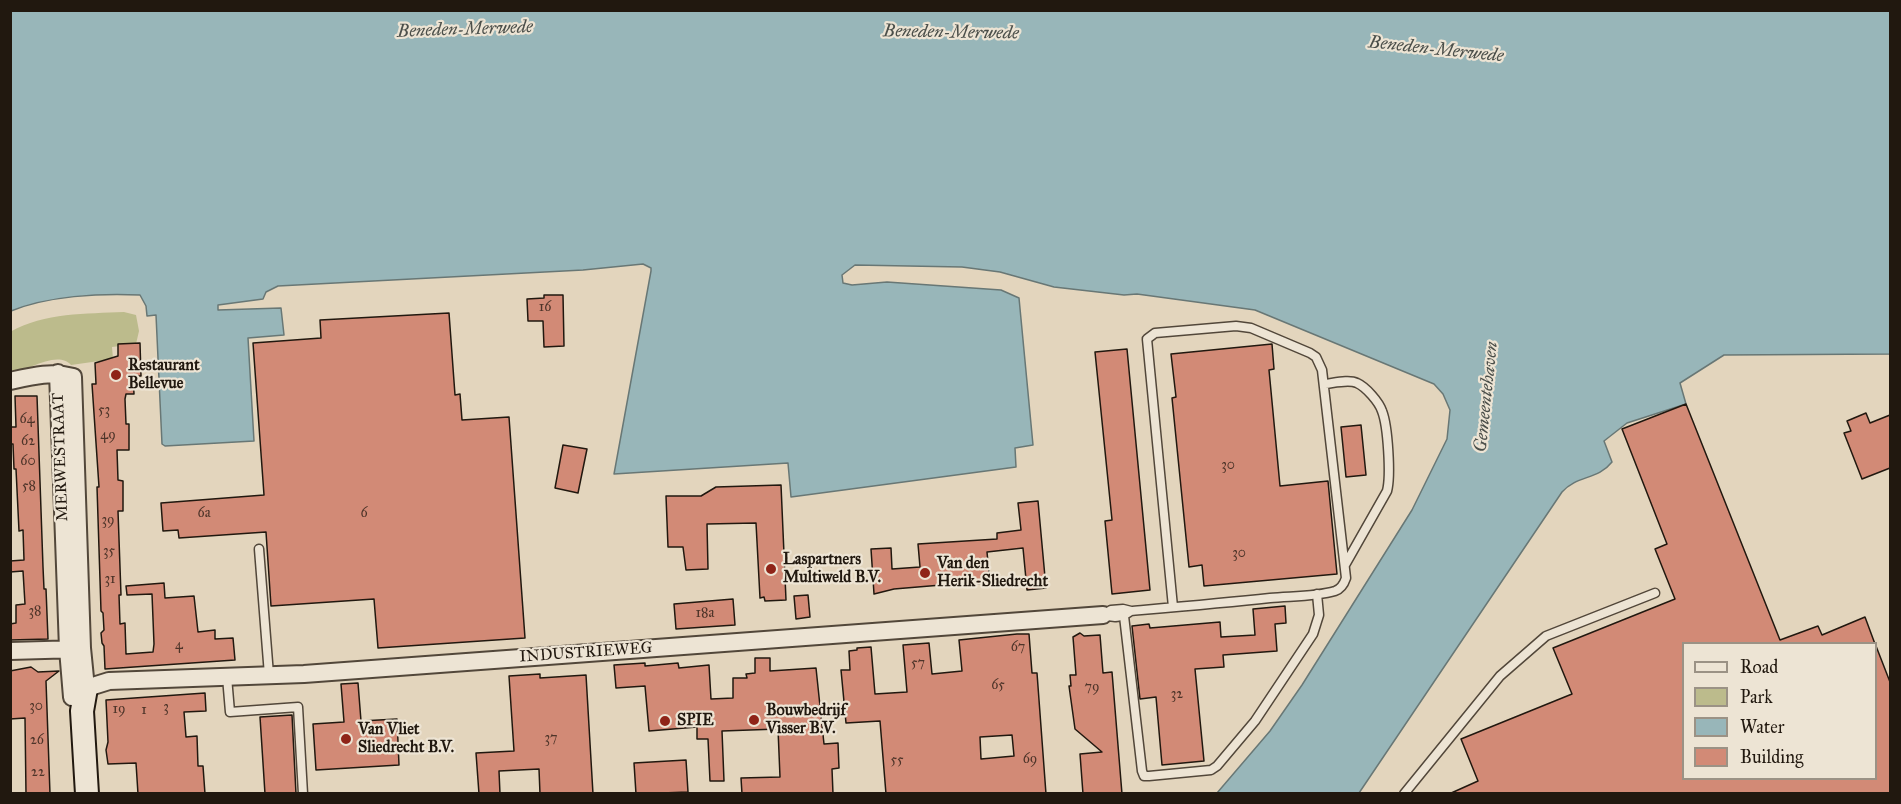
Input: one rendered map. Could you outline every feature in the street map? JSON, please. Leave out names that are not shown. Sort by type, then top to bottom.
[{"type":"street","name":"MERWESTRAAT","points":[[10,381],[35,375],[58,373],[75,649],[82,711],[87,794]]},
{"type":"street","name":"INDUSTRIEWEG","points":[[79,693],[110,681],[269,675],[1103,615]]},
{"type":"street","points":[[10,651],[75,649]]},
{"type":"street","name":"MERWESTRAAT","points":[[74,794],[79,693]]},
{"type":"lane","points":[[1103,615],[1112,618],[1173,607],[1317,594],[1332,592],[1342,587],[1346,578],[1345,565],[1325,384],[1320,363],[1310,352],[1251,328],[1236,326],[1155,333],[1147,339],[1173,607]]},
{"type":"lane","points":[[1325,384],[1352,381],[1358,383],[1379,405],[1384,418],[1390,480],[1387,491],[1345,565]]},
{"type":"lane","points":[[259,549],[269,675]]},
{"type":"lane","points":[[1404,794],[1500,676],[1546,636],[1655,593]]},
{"type":"lane","points":[[1127,614],[1142,771],[1144,776],[1149,777],[1211,770],[1217,766],[1255,721],[1313,634],[1319,615],[1317,594]]},
{"type":"lane","points":[[228,677],[230,712],[298,707],[303,794]]},
{"type":"green space","points":[[124,312],[136,315],[139,331],[136,344],[112,347],[113,359],[71,365],[65,361],[50,360],[11,376],[10,332],[23,325],[51,317]]},
{"type":"water","points":[[11,11],[1890,11],[1890,354],[1724,355],[1680,383],[1686,404],[1627,423],[1604,441],[1612,462],[1600,472],[1574,483],[1562,492],[1359,793],[1217,793],[1270,731],[1302,685],[1412,510],[1447,439],[1450,410],[1443,394],[1434,384],[1255,310],[1137,294],[1124,295],[1054,287],[1000,272],[962,267],[855,265],[842,275],[843,283],[852,285],[887,282],[1001,290],[1019,298],[1033,445],[1015,448],[1016,467],[791,497],[788,463],[614,474],[651,271],[651,268],[643,264],[583,270],[278,286],[266,292],[263,299],[218,305],[218,310],[281,308],[284,335],[248,338],[254,441],[165,446],[162,444],[156,315],[147,316],[146,306],[140,295],[57,299],[11,311]]},
{"type":"building","points":[[544,295],[563,295],[564,346],[544,347],[543,321],[528,321],[527,299],[544,298]]},
{"type":"building","points":[[449,313],[455,395],[460,394],[462,420],[509,417],[525,638],[378,648],[374,599],[271,606],[266,532],[179,538],[178,530],[163,531],[161,503],[264,495],[253,343],[321,338],[320,320]]},
{"type":"building","points":[[140,343],[141,376],[133,376],[134,394],[126,394],[125,399],[126,424],[129,424],[129,450],[117,450],[118,480],[123,481],[123,511],[118,511],[120,624],[125,623],[126,654],[153,652],[154,644],[152,594],[127,595],[126,586],[164,583],[165,598],[194,596],[198,632],[215,630],[215,639],[233,638],[235,660],[105,669],[101,633],[104,630],[101,611],[97,487],[99,487],[92,384],[96,384],[95,363],[118,356],[118,344]]},
{"type":"building","points":[[1272,344],[1274,369],[1269,370],[1280,486],[1328,481],[1337,574],[1204,586],[1202,565],[1189,567],[1172,398],[1176,397],[1171,354]]},
{"type":"building","points":[[1127,349],[1150,590],[1112,594],[1105,521],[1112,520],[1095,352]]},
{"type":"building","points":[[15,396],[37,396],[48,639],[10,640],[10,624],[16,623],[16,605],[25,604],[23,571],[10,572],[10,561],[24,560],[23,530],[19,531],[13,444],[10,444],[10,427],[16,427]]},
{"type":"building","points":[[1686,404],[1780,640],[1818,626],[1822,635],[1865,617],[1874,642],[1682,642],[1682,780],[1877,780],[1877,649],[1890,682],[1890,794],[1449,794],[1478,781],[1461,739],[1572,694],[1553,648],[1675,599],[1655,549],[1667,544],[1622,429]]},
{"type":"building","points":[[1866,413],[1870,423],[1890,415],[1890,468],[1862,479],[1844,433],[1851,431],[1847,421]]},
{"type":"building","points":[[1361,425],[1366,475],[1346,477],[1341,427]]},
{"type":"building","points":[[563,445],[587,449],[578,493],[555,488]]},
{"type":"building","points":[[781,485],[786,600],[765,601],[764,597],[760,598],[756,523],[707,524],[708,569],[686,570],[683,547],[668,547],[666,496],[701,496],[716,487]]},
{"type":"building","points":[[1038,501],[1046,588],[1027,590],[1023,548],[987,552],[990,584],[977,584],[977,582],[894,589],[874,594],[871,549],[891,548],[892,569],[920,567],[918,544],[997,539],[997,533],[1021,530],[1018,503]]},
{"type":"building","points":[[808,595],[810,617],[796,619],[794,596]]},
{"type":"building","points":[[733,599],[735,625],[676,629],[674,604]]},
{"type":"building","points":[[1285,606],[1286,623],[1275,624],[1277,651],[1223,655],[1224,667],[1195,669],[1204,761],[1162,765],[1156,697],[1140,699],[1132,626],[1149,624],[1150,628],[1220,622],[1221,637],[1255,635],[1253,609]]},
{"type":"building","points":[[1080,633],[1084,636],[1100,635],[1103,673],[1112,672],[1122,794],[1083,794],[1080,754],[1102,752],[1075,729],[1069,686],[1071,686],[1070,675],[1076,675],[1073,637]]},
{"type":"building","points":[[1029,634],[1032,673],[1037,673],[1046,794],[886,794],[880,721],[846,723],[841,670],[850,670],[849,651],[871,647],[875,694],[907,692],[903,645],[929,643],[932,674],[962,671],[959,640]],"holes":[[[1012,735],[1014,756],[981,759],[980,737]]]},
{"type":"building","points":[[755,658],[770,658],[770,671],[816,668],[824,744],[838,743],[839,768],[832,769],[833,794],[742,794],[741,778],[780,777],[778,729],[722,731],[724,781],[710,781],[708,739],[697,739],[697,727],[649,731],[645,686],[616,688],[614,665],[645,663],[645,666],[678,663],[679,668],[709,665],[711,699],[733,698],[733,678],[747,678],[746,674],[755,673]]},
{"type":"building","points":[[31,667],[38,672],[59,671],[46,681],[50,794],[26,794],[25,718],[10,719],[10,671]]},
{"type":"building","points":[[540,674],[540,678],[586,675],[593,794],[540,794],[539,769],[499,771],[500,794],[479,794],[476,753],[514,751],[509,676]]},
{"type":"building","points":[[358,683],[361,721],[397,719],[399,765],[316,770],[313,724],[344,722],[341,684]]},
{"type":"building","points":[[205,693],[206,711],[184,712],[186,737],[197,736],[198,766],[203,766],[205,794],[138,794],[136,763],[108,764],[106,700]]},
{"type":"building","points":[[292,715],[296,794],[265,794],[260,717]]},
{"type":"building","points":[[686,760],[688,792],[636,794],[634,763]]},
{"type":"place","name":"Restaurant Bellevue","points":[[116,375]]},
{"type":"place","name":"Laspartners Multiweld B.V.","points":[[771,569]]},
{"type":"place","name":"Van den Herik-Sliedrecht","points":[[925,573]]},
{"type":"place","name":"Bouwbedrijf Visser B.V.","points":[[754,720]]},
{"type":"place","name":"SPIE","points":[[665,721]]},
{"type":"place","name":"Van Vliet Sliedrecht B.V.","points":[[346,739]]},
{"type":"water label","name":"Beneden-Merwede","points":[[465,30]]},
{"type":"water label","name":"Beneden-Merwede","points":[[951,33]]},
{"type":"water label","name":"Beneden-Merwede","points":[[1436,50]]},
{"type":"water label","name":"Gemeentehaven","points":[[1487,397]]}]
